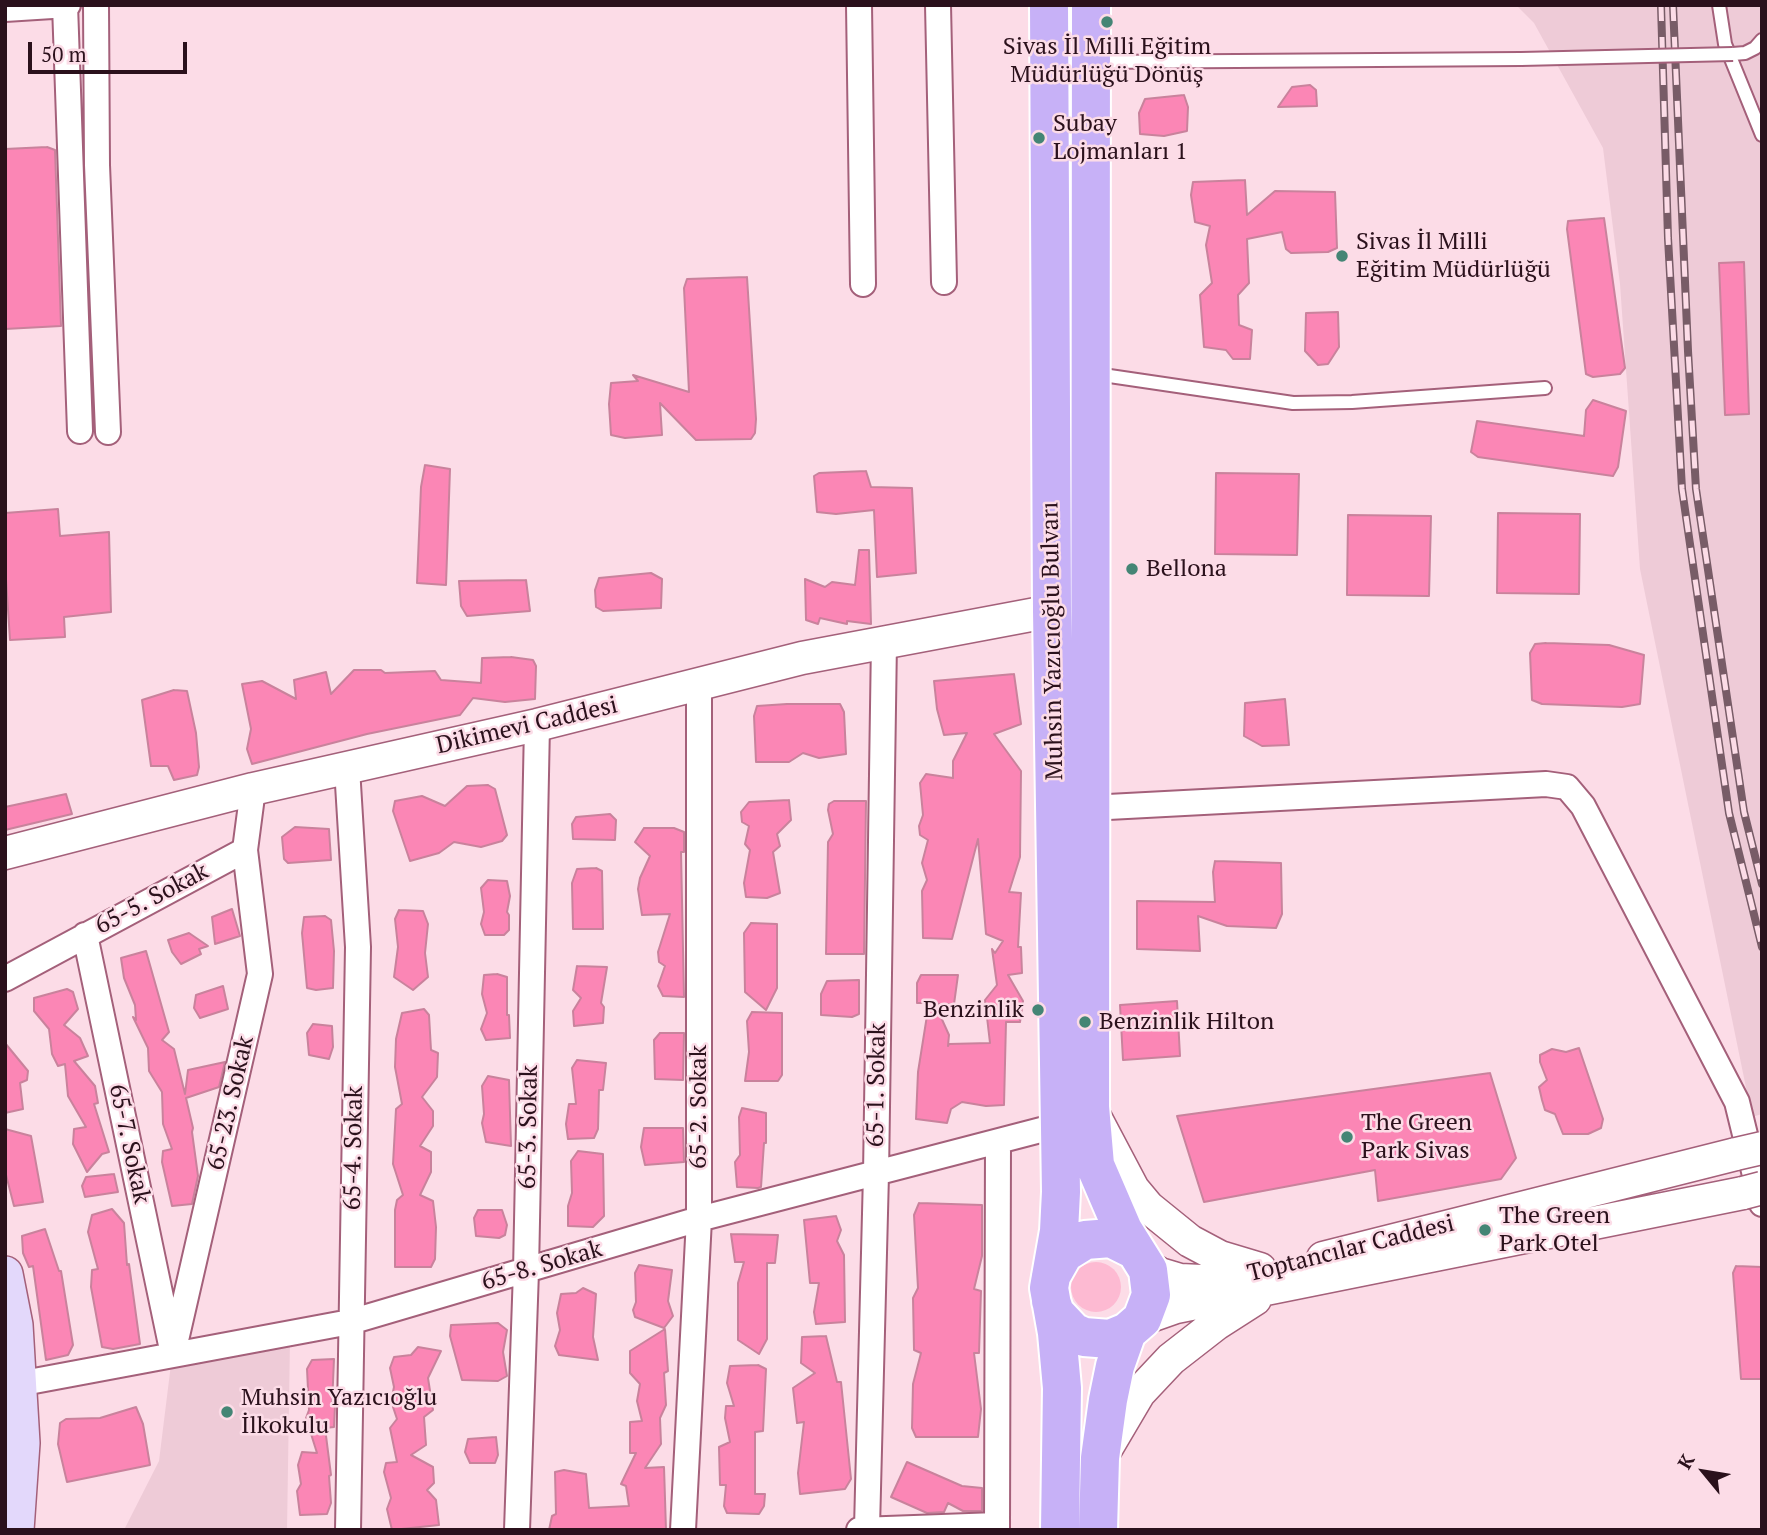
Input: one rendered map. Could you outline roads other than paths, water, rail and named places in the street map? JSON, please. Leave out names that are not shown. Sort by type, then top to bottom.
[{"type":"main road","name":"Muhsin Yazıcıoğlu Bulvarı","points":[[1049,5],[1052,611],[1075,1116],[1110,1202],[1151,1282],[1151,1295],[1115,1366],[1100,1458],[1098,1530]]},
{"type":"main road","name":"Muhsin Yazıcıoğlu Bulvarı","points":[[1060,1530],[1062,1388],[1051,1288],[1061,1192],[1075,1116],[1089,808],[1091,5]]},
{"type":"main road","points":[[1134,1326],[1110,1339],[1084,1337],[1063,1323],[1055,1313],[1051,1288],[1063,1253],[1085,1240],[1111,1238],[1139,1257]]},
{"type":"main road","points":[[5,1274],[15,1325],[22,1443],[16,1530]]},
{"type":"street","points":[[96,5],[97,165],[108,432]]},
{"type":"street","points":[[859,5],[863,284]]},
{"type":"street","points":[[938,5],[944,282]]},
{"type":"street","points":[[5,9],[57,6],[80,431]]},
{"type":"street","name":"Dikimevi Caddesi","points":[[5,853],[253,789],[537,725],[802,658],[1052,611]]},
{"type":"street","name":"65-1. Sokak","points":[[863,1529],[876,1174],[884,641]]},
{"type":"street","name":"65-2. Sokak","points":[[683,1530],[699,1219],[699,683]]},
{"type":"street","name":"65-3. Sokak","points":[[517,1530],[526,1271],[537,725]]},
{"type":"street","name":"65-4. Sokak","points":[[347,768],[358,947],[348,1530]]},
{"type":"street","points":[[1089,808],[1546,784],[1567,787],[1583,806],[1737,1102],[1755,1195]]},
{"type":"street","points":[[245,850],[253,789]]},
{"type":"street","name":"65-5. Sokak","points":[[5,979],[245,850]]},
{"type":"street","name":"65-23. Sokak","points":[[173,1353],[260,974],[245,850]]},
{"type":"street","name":"65-7. Sokak","points":[[85,935],[173,1353]]},
{"type":"street","points":[[1075,1116],[1107,1144],[1147,1208],[1190,1241],[1220,1257],[1275,1279],[1171,1359],[1139,1393],[1100,1458]]},
{"type":"street","name":"65-8. Sokak","points":[[19,1384],[173,1353],[350,1322],[699,1219],[998,1143],[1075,1116]]},
{"type":"street","points":[[863,1529],[997,1527],[998,1143]]},
{"type":"street","name":"Toptancılar Caddesi","points":[[1134,1326],[1176,1307],[1749,1151]]},
{"type":"street","name":"Toptancılar Caddesi","points":[[1139,1257],[1160,1273],[1180,1280],[1275,1279],[1755,1195]]},
{"type":"lane","points":[[1719,5],[1725,44],[1762,135]]},
{"type":"lane","points":[[1090,62],[1521,59],[1733,54],[1745,53],[1755,48],[1762,40]]},
{"type":"lane","points":[[1089,373],[1293,403],[1352,402],[1545,388]]},
{"type":"railway","points":[[1661,5],[1668,238],[1682,489],[1729,813],[1762,947]]},
{"type":"railway","points":[[1673,5],[1696,489],[1744,812],[1762,884]]},
{"type":"place","name":"Sivas İl Milli Eğitim Müdürlüğü Dönüş","points":[[1107,22]]},
{"type":"place","name":"Subay Lojmanları 1","points":[[1039,138]]},
{"type":"place","name":"Sivas İl Milli Eğitim Müdürlüğü","points":[[1342,256]]},
{"type":"place","name":"Bellona","points":[[1132,569]]},
{"type":"place","name":"Benzinlik","points":[[1038,1010]]},
{"type":"place","name":"Benzinlik Hilton","points":[[1085,1022]]},
{"type":"place","name":"The Green Park Sivas","points":[[1347,1137]]},
{"type":"place","name":"The Green Park Otel","points":[[1485,1230]]},
{"type":"place","name":"Muhsin Yazıcıoğlu İlkokulu","points":[[227,1412]]}]
